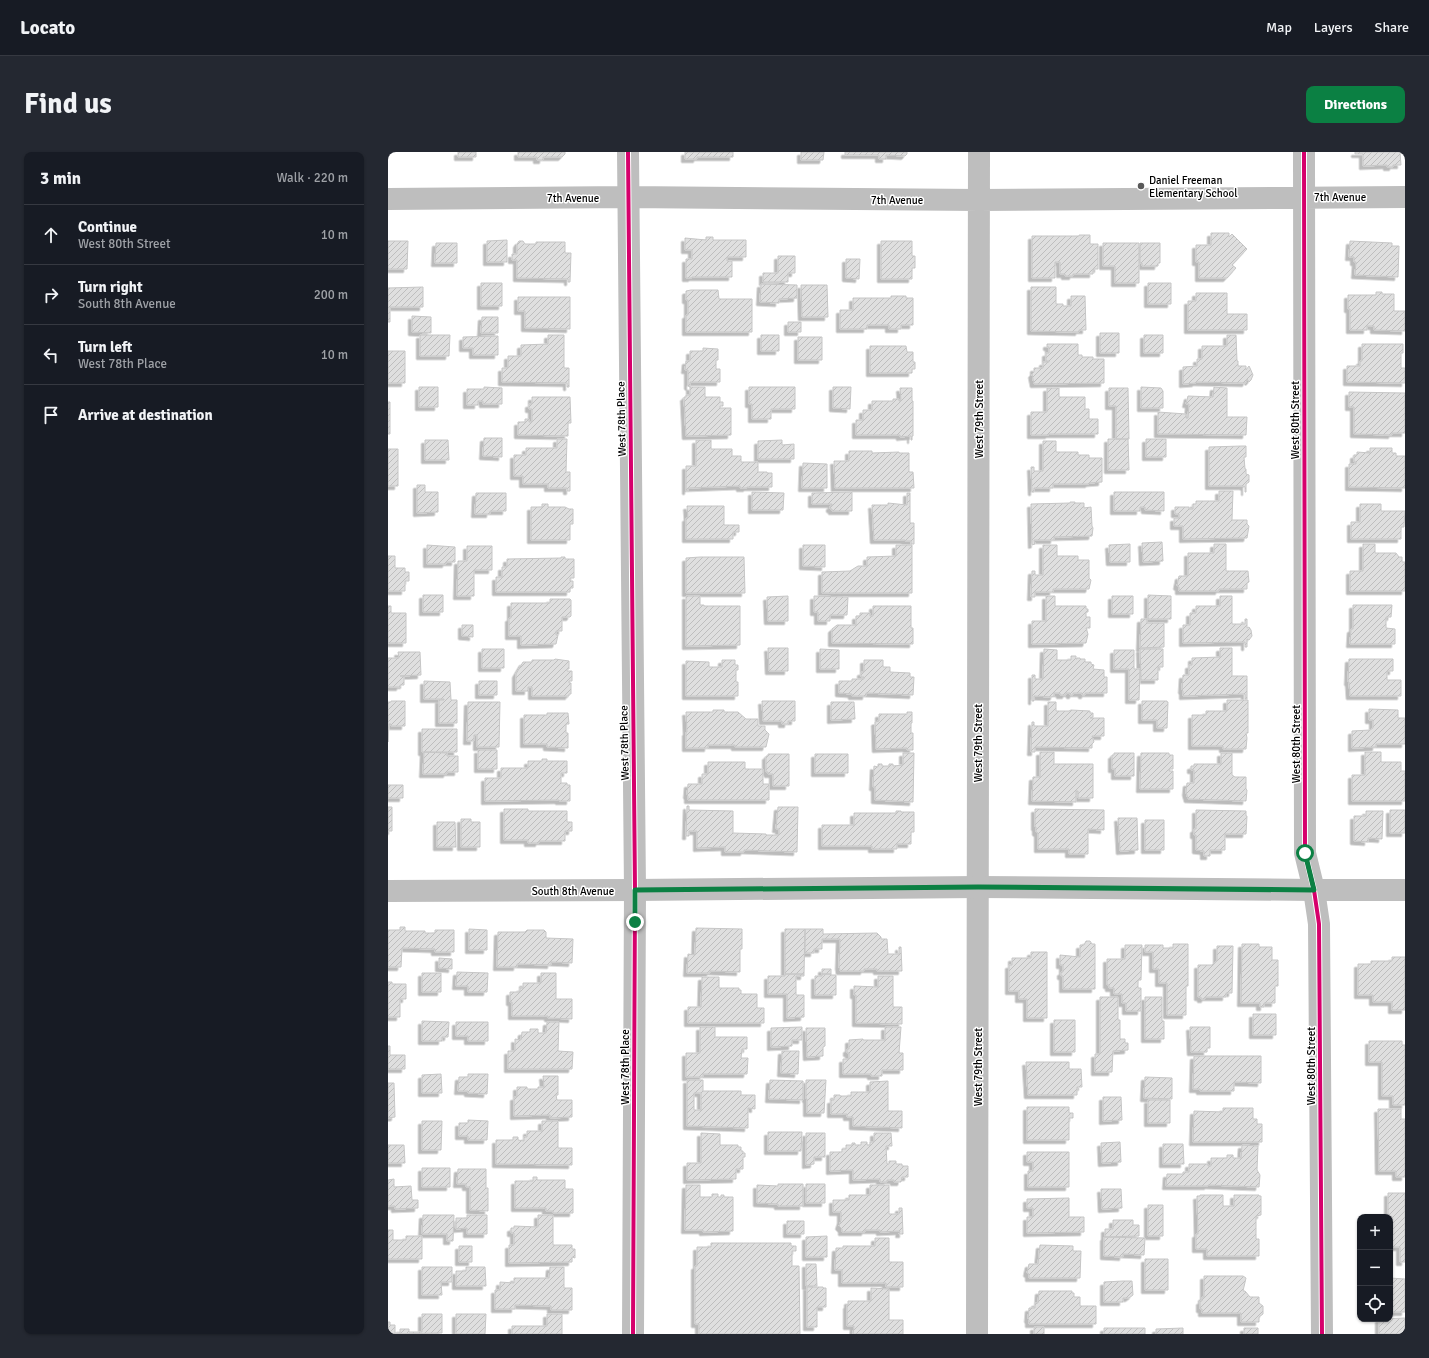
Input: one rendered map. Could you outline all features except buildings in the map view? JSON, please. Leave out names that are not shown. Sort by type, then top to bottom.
[{"type":"street","name":"West 78th Place","points":[[628,152],[635,890],[633,1334]]},
{"type":"street","name":"West 79th Street","points":[[977,1334],[979,152]]},
{"type":"street","name":"West 80th Street","points":[[1304,152],[1305,853],[1314,890],[1319,924],[1322,1334]]},
{"type":"street","name":"7th Avenue","points":[[388,199],[628,198],[979,200],[1405,197]]},
{"type":"street","name":"South 8th Avenue","points":[[388,891],[978,887],[1405,890]]},
{"type":"cycle path","points":[[628,152],[635,890],[633,1334]]},
{"type":"cycle path","points":[[1304,152],[1305,853],[1314,890],[1319,924],[1322,1334]]},
{"type":"place","name":"Daniel Freeman Elementary School","points":[[1141,186]]},
{"type":"route","points":[[635,922],[635,890],[978,887],[1314,890],[1305,853]]}]
